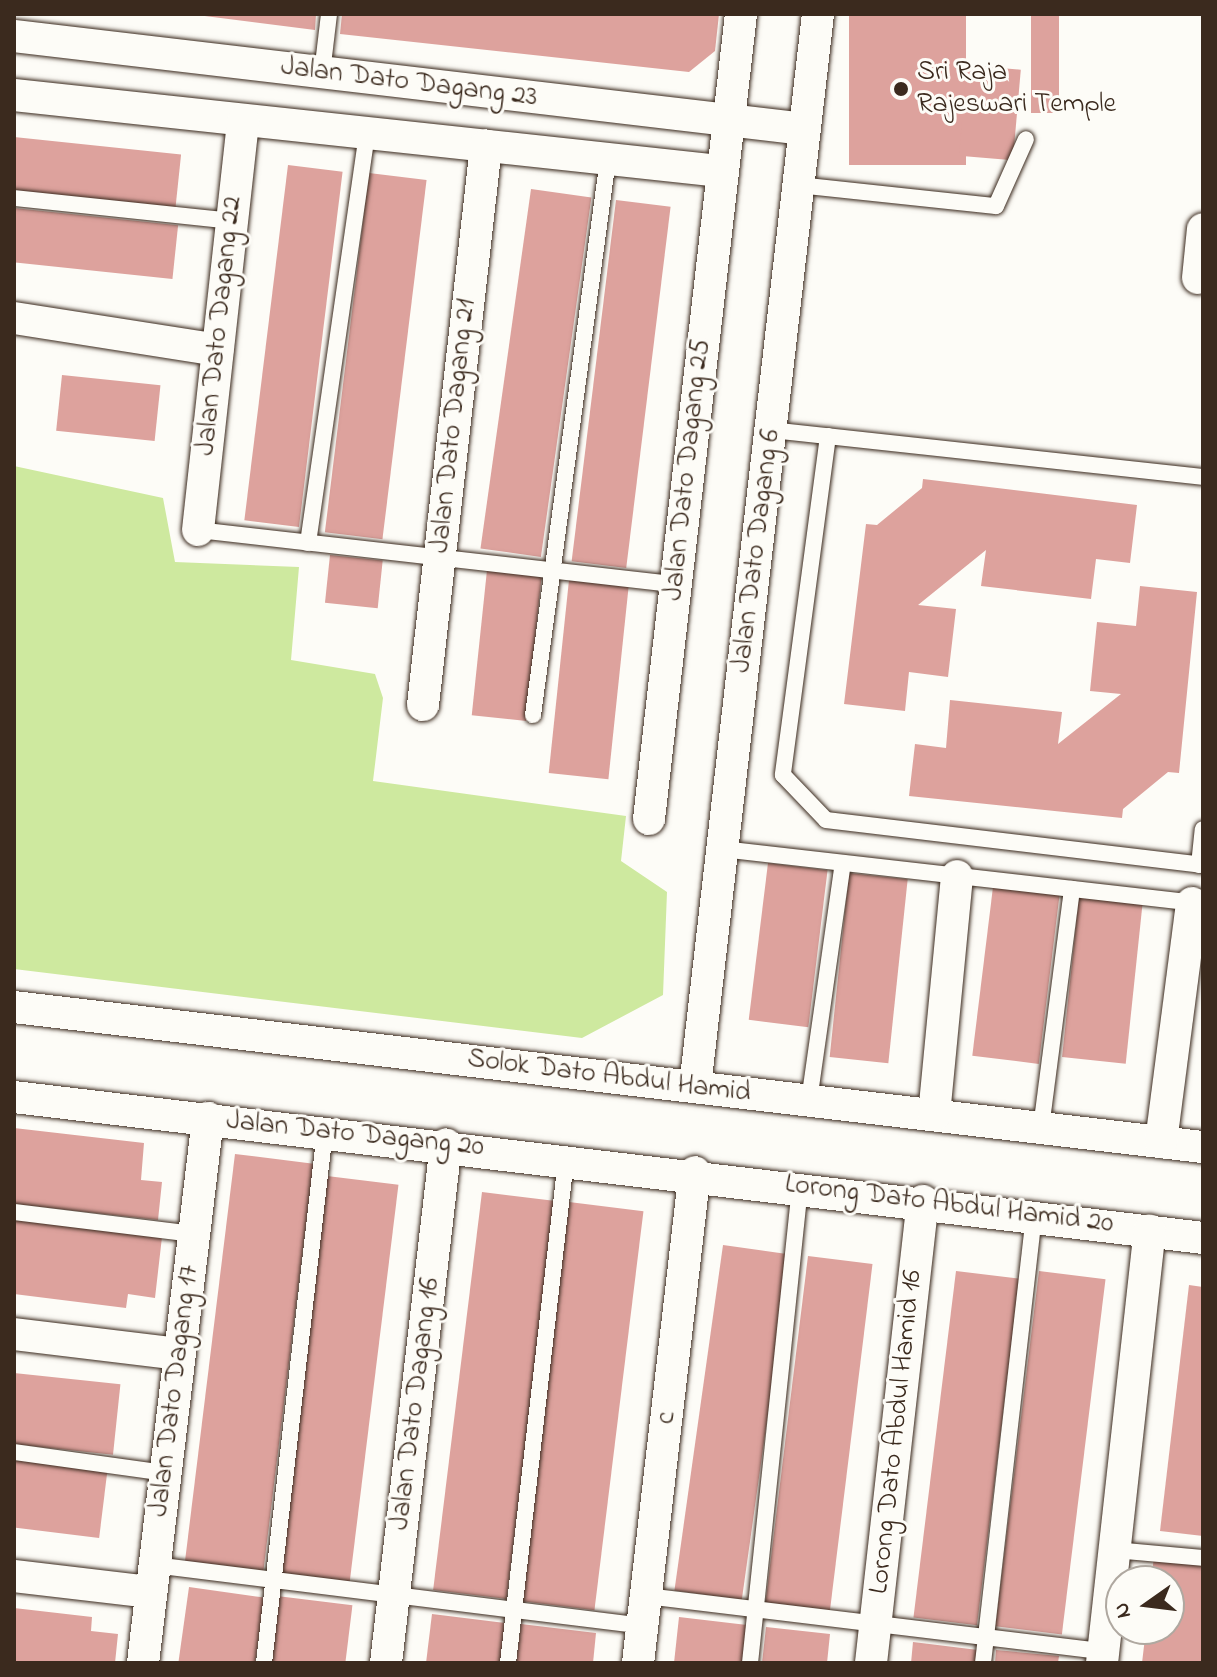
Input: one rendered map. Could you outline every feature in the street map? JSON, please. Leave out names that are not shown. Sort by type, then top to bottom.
[{"type":"street","name":"Jalan Dato Dagang 25","points":[[649,819],[726,120],[741,14]]},
{"type":"street","name":"Jalan Dato Dagang 6","points":[[695,1087],[818,14]]},
{"type":"street","name":"Jalan Dato Dagang 23","points":[[14,36],[805,129]]},
{"type":"street","name":"Jalan Dato Dagang 23","points":[[14,95],[721,171]]},
{"type":"street","name":"Jalan Dato Dagang 22","points":[[198,530],[243,121]]},
{"type":"street","name":"Jalan Dato Dagang 21","points":[[423,705],[486,146]]},
{"type":"street","points":[[1200,284],[1203,229]]},
{"type":"street","points":[[14,318],[218,350]]},
{"type":"street","points":[[934,1115],[957,876]]},
{"type":"street","points":[[1161,1142],[1197,903]]},
{"type":"street","name":"Solok Dato Abdul Hamid","points":[[14,1007],[1203,1147]]},
{"type":"street","name":"Jalan Dato Dagang 20","points":[[14,1097],[695,1172]]},
{"type":"street","name":"Jalan Dato Dagang 17","points":[[143,1663],[208,1118]]},
{"type":"street","name":"Jalan Dato Dagang 16","points":[[386,1663],[446,1144]]},
{"type":"street","name":"Lorong Dato Abdul Hamid 20","points":[[695,1172],[1203,1238]]},
{"type":"street","name":"c","points":[[638,1663],[695,1172]]},
{"type":"street","name":"Lorong Dato Abdul Hamid 16","points":[[871,1663],[923,1201]]},
{"type":"street","points":[[1103,1657],[1150,1231]]},
{"type":"street","points":[[14,1334],[179,1354]]},
{"type":"street","points":[[14,1576],[153,1579]]},
{"type":"lane","points":[[322,73],[329,14]]},
{"type":"lane","points":[[308,543],[367,134]]},
{"type":"lane","points":[[798,185],[996,206],[1026,139]]},
{"type":"lane","points":[[533,715],[550,570],[608,159]]},
{"type":"lane","points":[[14,198],[232,221]]},
{"type":"lane","points":[[771,430],[1203,477]]},
{"type":"lane","points":[[828,436],[783,775],[826,820],[1201,865],[1203,829]]},
{"type":"lane","points":[[198,530],[675,584]]},
{"type":"lane","points":[[722,849],[1197,903]]},
{"type":"lane","points":[[809,1101],[843,863]]},
{"type":"lane","points":[[1041,1128],[1072,889]]},
{"type":"lane","points":[[264,1663],[325,1131]]},
{"type":"lane","points":[[508,1663],[566,1158]]},
{"type":"lane","points":[[750,1663],[800,1186]]},
{"type":"lane","points":[[14,1212],[194,1234]]},
{"type":"lane","points":[[983,1663],[1034,1216]]},
{"type":"lane","points":[[14,1452],[166,1473]]},
{"type":"lane","points":[[1114,1550],[1203,1558]]},
{"type":"lane","points":[[153,1579],[274,1580],[514,1610],[755,1609],[985,1637],[1103,1657]]},
{"type":"green space","points":[[14,466],[163,498],[175,562],[299,567],[291,660],[375,674],[383,698],[373,781],[626,816],[621,861],[667,892],[663,995],[582,1038],[14,969]]},
{"type":"building","points":[[189,14],[316,14],[315,30]]},
{"type":"building","points":[[342,14],[719,14],[715,51],[689,72],[340,34]]},
{"type":"building","name":"Sri Raja Rajeswari Temple","points":[[849,14],[966,14],[966,165],[849,165]]},
{"type":"building","points":[[1031,14],[1059,14],[1059,113],[1031,113]]},
{"type":"building","points":[[967,65],[1021,70],[1013,160],[959,156]]},
{"type":"building","points":[[14,137],[181,155],[175,210],[14,193]]},
{"type":"building","points":[[288,165],[343,172],[299,527],[244,520]]},
{"type":"building","points":[[369,173],[427,180],[382,539],[325,532]]},
{"type":"building","points":[[531,189],[591,197],[541,557],[480,548]]},
{"type":"building","points":[[616,200],[671,207],[626,568],[572,561]]},
{"type":"building","points":[[14,208],[178,225],[172,279],[14,262]]},
{"type":"building","points":[[62,375],[160,385],[155,441],[56,431]]},
{"type":"building","points":[[923,479],[1137,505],[1130,563],[1096,559],[1091,599],[981,586],[986,550],[918,605],[956,609],[948,677],[909,672],[905,711],[844,704],[866,524],[877,525],[922,488]]},
{"type":"building","points":[[330,555],[383,561],[378,608],[325,603]]},
{"type":"building","points":[[487,570],[542,576],[526,721],[472,715]]},
{"type":"building","points":[[569,580],[629,586],[608,779],[549,773]]},
{"type":"building","points":[[1140,586],[1197,592],[1179,773],[1168,772],[1123,809],[1122,818],[909,796],[915,744],[946,748],[950,700],[1062,712],[1058,744],[1121,694],[1090,691],[1097,622],[1136,626]]},
{"type":"building","points":[[768,863],[828,870],[808,1027],[749,1020]]},
{"type":"building","points":[[849,873],[908,879],[888,1063],[830,1057]]},
{"type":"building","points":[[993,887],[1060,895],[1039,1064],[972,1056]]},
{"type":"building","points":[[1079,896],[1143,903],[1126,1064],[1062,1057]]},
{"type":"building","points":[[14,1128],[144,1143],[141,1180],[162,1182],[158,1220],[14,1204]]},
{"type":"building","points":[[235,1154],[313,1164],[263,1571],[185,1561]]},
{"type":"building","points":[[327,1176],[398,1185],[350,1583],[278,1574]]},
{"type":"building","points":[[482,1192],[555,1201],[507,1599],[433,1590]]},
{"type":"building","points":[[569,1202],[643,1211],[594,1610],[520,1601]]},
{"type":"building","points":[[14,1219],[162,1237],[155,1298],[128,1294],[126,1308],[14,1294]]},
{"type":"building","points":[[723,1245],[790,1254],[742,1600],[674,1591]]},
{"type":"building","points":[[808,1256],[873,1264],[830,1610],[765,1602]]},
{"type":"building","points":[[956,1271],[1020,1279],[977,1625],[913,1617]]},
{"type":"building","points":[[1039,1271],[1106,1279],[1062,1634],[995,1626]]},
{"type":"building","points":[[1189,1285],[1203,1287],[1203,1536],[1160,1531]]},
{"type":"building","points":[[14,1373],[120,1384],[113,1455],[14,1444]]},
{"type":"building","points":[[14,1460],[107,1471],[99,1538],[14,1528]]},
{"type":"building","points":[[1154,1557],[1203,1562],[1203,1663],[1142,1663],[1144,1645],[1185,1645],[1185,1565],[1153,1565]]},
{"type":"building","points":[[189,1587],[264,1598],[255,1663],[178,1663]]},
{"type":"building","points":[[277,1596],[352,1605],[345,1663],[269,1663]]},
{"type":"building","points":[[14,1608],[92,1617],[91,1631],[118,1634],[115,1663],[14,1663]]},
{"type":"building","points":[[432,1614],[505,1623],[500,1663],[426,1663]]},
{"type":"building","points":[[679,1617],[747,1625],[743,1663],[674,1663]]},
{"type":"building","points":[[521,1624],[596,1633],[593,1663],[516,1663]]},
{"type":"building","points":[[766,1627],[830,1634],[827,1663],[762,1663]]},
{"type":"building","points":[[913,1642],[978,1650],[977,1663],[911,1663]]},
{"type":"building","points":[[996,1650],[1059,1656],[1058,1663],[995,1663]]},
{"type":"place","name":"Sri Raja Rajeswari Temple","points":[[901,89]]}]
